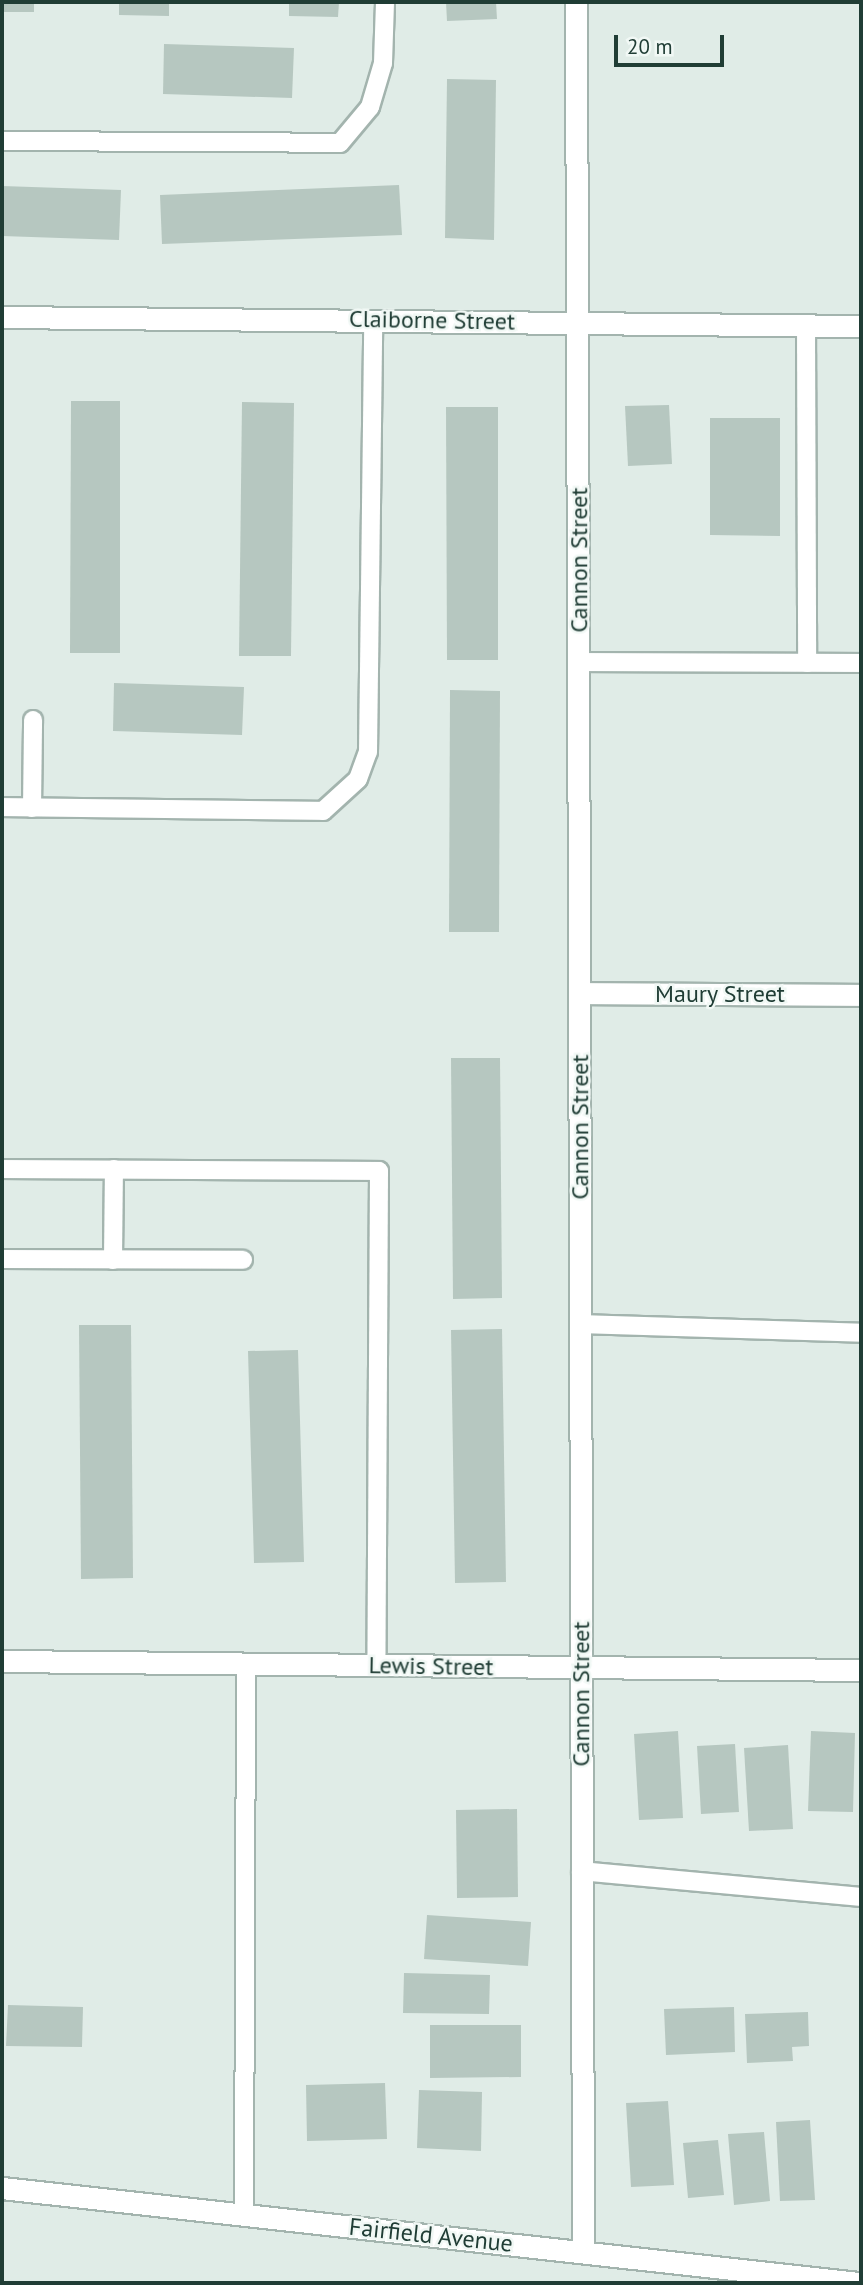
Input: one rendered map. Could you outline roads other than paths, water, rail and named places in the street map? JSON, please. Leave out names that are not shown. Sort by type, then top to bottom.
[{"type":"street","name":"Cannon Street","points":[[576,2],[583,2251]]},
{"type":"street","name":"Claiborne Street","points":[[2,317],[861,326]]},
{"type":"street","name":"Maury Street","points":[[580,993],[861,995]]},
{"type":"street","name":"Lewis Street","points":[[2,1661],[861,1670]]},
{"type":"street","name":"Fairfield Avenue","points":[[2,2188],[859,2283]]},
{"type":"lane","points":[[2,141],[341,143],[370,107],[383,64],[385,2]]},
{"type":"lane","points":[[2,807],[323,811],[358,779],[368,752],[373,320]]},
{"type":"lane","points":[[806,325],[807,663]]},
{"type":"lane","points":[[579,662],[861,663]]},
{"type":"lane","points":[[32,808],[33,720]]},
{"type":"lane","points":[[2,1169],[380,1171],[376,1665]]},
{"type":"lane","points":[[113,1259],[114,1169]]},
{"type":"lane","points":[[2,1259],[243,1260]]},
{"type":"lane","points":[[580,1324],[861,1333]]},
{"type":"lane","points":[[244,2215],[246,1664]]},
{"type":"lane","points":[[581,1871],[861,1897]]}]
